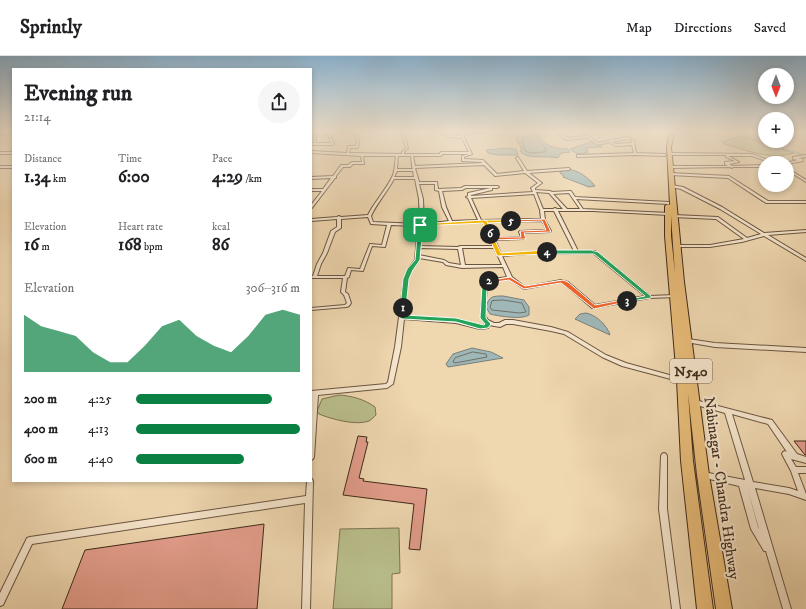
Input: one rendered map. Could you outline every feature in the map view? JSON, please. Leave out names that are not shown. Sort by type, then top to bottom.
[{"type":"highway","name":"Nabinagar - Chandra Highway","points":[[667,158],[668,203],[677,246],[703,475],[724,609]]},
{"type":"highway","name":"Nabinagar - Chandra Highway","points":[[668,158],[671,170],[672,186],[671,215],[668,236],[682,380],[687,461],[705,609]]},
{"type":"street","points":[[312,206],[342,166],[349,166],[352,163],[363,163],[362,158]]},
{"type":"street","points":[[369,216],[396,170],[397,158]]},
{"type":"street","points":[[312,424],[313,393],[387,386],[391,383],[398,347],[406,279],[410,269],[417,260],[421,224],[421,199],[412,158]]},
{"type":"street","points":[[463,158],[462,160],[479,160],[484,164],[496,181]]},
{"type":"street","points":[[492,239],[524,238],[521,232],[549,231],[543,220],[542,210],[533,187],[540,183],[526,172],[517,158]]},
{"type":"street","points":[[731,158],[738,162],[726,163],[732,167]]},
{"type":"street","points":[[794,158],[802,160],[794,162]]},
{"type":"street","points":[[396,170],[484,164]]},
{"type":"street","points":[[671,170],[758,166]]},
{"type":"street","points":[[0,167],[12,167]]},
{"type":"street","points":[[440,190],[462,189],[526,172],[569,168]]},
{"type":"street","points":[[671,170],[729,177],[767,202],[806,202]]},
{"type":"street","points":[[794,173],[806,181]]},
{"type":"street","points":[[312,178],[334,177]]},
{"type":"street","points":[[392,178],[416,178]]},
{"type":"street","points":[[468,197],[469,194],[496,181]]},
{"type":"street","points":[[418,183],[436,183],[437,190],[440,190],[444,207],[451,222]]},
{"type":"street","points":[[672,186],[694,194],[765,234],[806,260]]},
{"type":"street","points":[[312,190],[324,190]]},
{"type":"street","points":[[468,197],[535,192],[570,192],[582,210]]},
{"type":"street","points":[[551,193],[565,209]]},
{"type":"street","points":[[468,197],[492,239],[510,278],[524,288],[561,281],[566,283],[594,307],[649,297],[674,296]]},
{"type":"street","points":[[575,198],[668,203]]},
{"type":"street","points":[[555,209],[576,251]]},
{"type":"street","points":[[542,210],[565,209],[717,218],[746,240]]},
{"type":"street","points":[[312,220],[369,216]]},
{"type":"street","points":[[369,216],[372,224],[543,220]]},
{"type":"street","points":[[339,217],[340,228],[333,231],[325,253],[323,254],[313,277],[344,277],[348,276],[350,269],[363,269],[371,245],[384,246],[389,224]]},
{"type":"street","points":[[677,246],[710,246],[746,240],[765,234],[806,231]]},
{"type":"street","points":[[418,247],[496,247]]},
{"type":"street","points":[[460,248],[463,266]]},
{"type":"street","points":[[499,255],[576,251],[596,253],[649,297]]},
{"type":"street","points":[[417,256],[444,261],[449,265],[504,266]]},
{"type":"street","points":[[312,309],[346,306],[349,303],[346,294],[343,292],[344,277]]},
{"type":"street","points":[[510,278],[488,281],[485,285],[482,314],[483,318],[488,324],[500,326],[505,322],[513,322],[551,329],[566,334],[604,356],[624,365],[682,380]]},
{"type":"street","points":[[402,317],[456,320],[480,327],[486,327],[488,324]]},
{"type":"street","points":[[688,341],[715,345],[806,350]]},
{"type":"street","points":[[695,402],[770,422],[794,456]]},
{"type":"street","points":[[728,411],[787,609]]},
{"type":"street","points":[[805,497],[794,470],[785,454],[806,460]]},
{"type":"street","points":[[664,456],[663,510],[676,609]]},
{"type":"street","points":[[794,470],[806,470]]},
{"type":"street","points":[[703,475],[789,491],[805,497]]},
{"type":"street","points":[[306,609],[310,482]]},
{"type":"street","points":[[742,483],[754,530],[770,552]]},
{"type":"street","points":[[0,602],[30,541],[309,499]]},
{"type":"green space","points":[[339,395],[353,397],[367,402],[375,407],[376,415],[369,421],[357,423],[337,420],[319,414],[317,411],[322,399]]},
{"type":"green space","points":[[399,528],[400,573],[392,574],[392,609],[333,609],[340,529]]},
{"type":"water","points":[[568,169],[583,175],[595,186],[589,187],[563,177],[564,176],[560,173],[560,171]]},
{"type":"water","points":[[503,296],[524,300],[529,307],[529,315],[521,317],[504,317],[490,314],[486,307],[490,299],[492,297]]},
{"type":"water","points":[[586,313],[601,321],[609,331],[610,335],[575,319],[580,314]]},
{"type":"water","points":[[472,348],[491,352],[503,358],[448,367],[446,364],[453,354]]},
{"type":"building","points":[[358,436],[367,437],[366,442],[368,442],[359,478],[364,479],[363,481],[427,489],[420,550],[409,549],[414,504],[343,495]]},
{"type":"building","points":[[794,441],[806,441],[806,455],[805,455]]},
{"type":"building","points":[[264,524],[257,609],[62,609],[85,550]]},
{"type":"route","points":[[420,225],[417,260],[410,269],[406,279],[402,317],[456,320],[480,327],[486,327],[488,324],[483,318],[482,314],[485,285],[488,281],[510,278],[519,286],[524,288],[561,281],[566,283],[594,307],[649,297],[594,252],[528,252],[499,255],[484,221],[543,220],[549,231],[521,232],[524,238],[492,239],[484,221],[420,225]]}]
